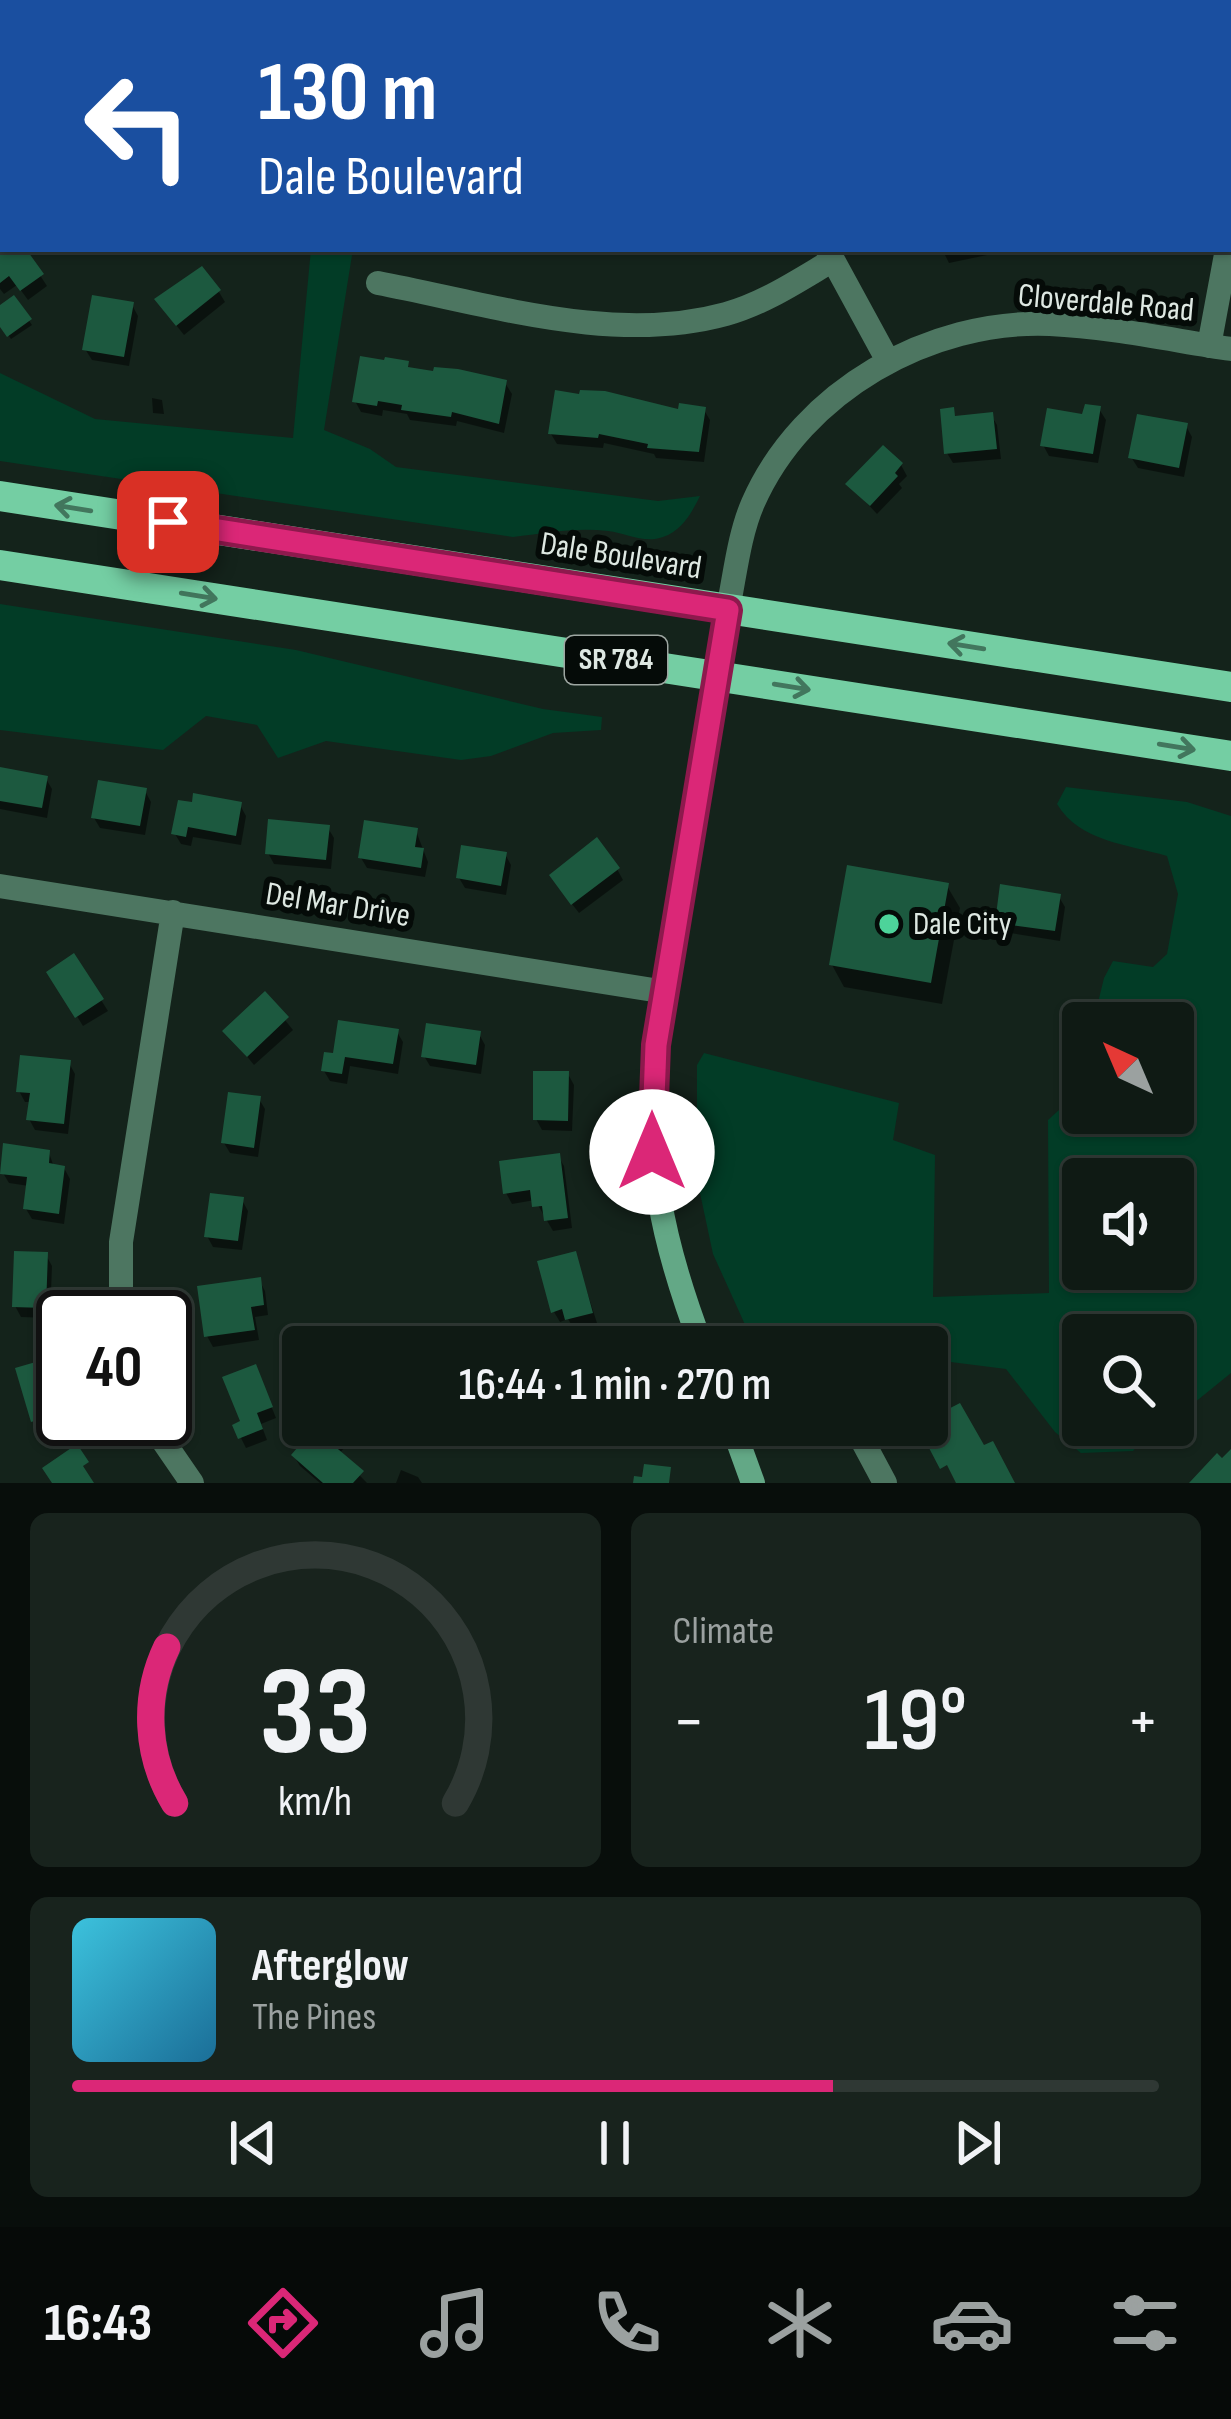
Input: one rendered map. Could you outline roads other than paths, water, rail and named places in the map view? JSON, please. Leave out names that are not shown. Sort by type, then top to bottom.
[{"type":"main road","name":"Dale Boulevard","points":[[0,496],[1231,687]]},
{"type":"main road","name":"SR 784","points":[[0,565],[1231,756]]},
{"type":"street","points":[[1220,347],[1227,252]]},
{"type":"street","points":[[378,283],[575,320],[661,324],[728,313],[775,294],[830,254],[889,361]]},
{"type":"street","name":"Cloverdale Road","points":[[694,1326],[673,1269],[660,1211],[652,1152],[656,1045],[728,610],[745,526],[772,469],[832,400],[889,361],[946,338],[1004,326],[1048,324],[1220,347]]},
{"type":"street","name":"Del Mar Drive","points":[[0,886],[666,992]]},
{"type":"street","points":[[121,1290],[121,1242],[173,912]]},
{"type":"street","points":[[167,1446],[192,1483]]},
{"type":"street","points":[[740,1446],[753,1483]]},
{"type":"street","points":[[866,1446],[886,1483]]},
{"type":"place","name":"Dale City","points":[[889,924]]}]
